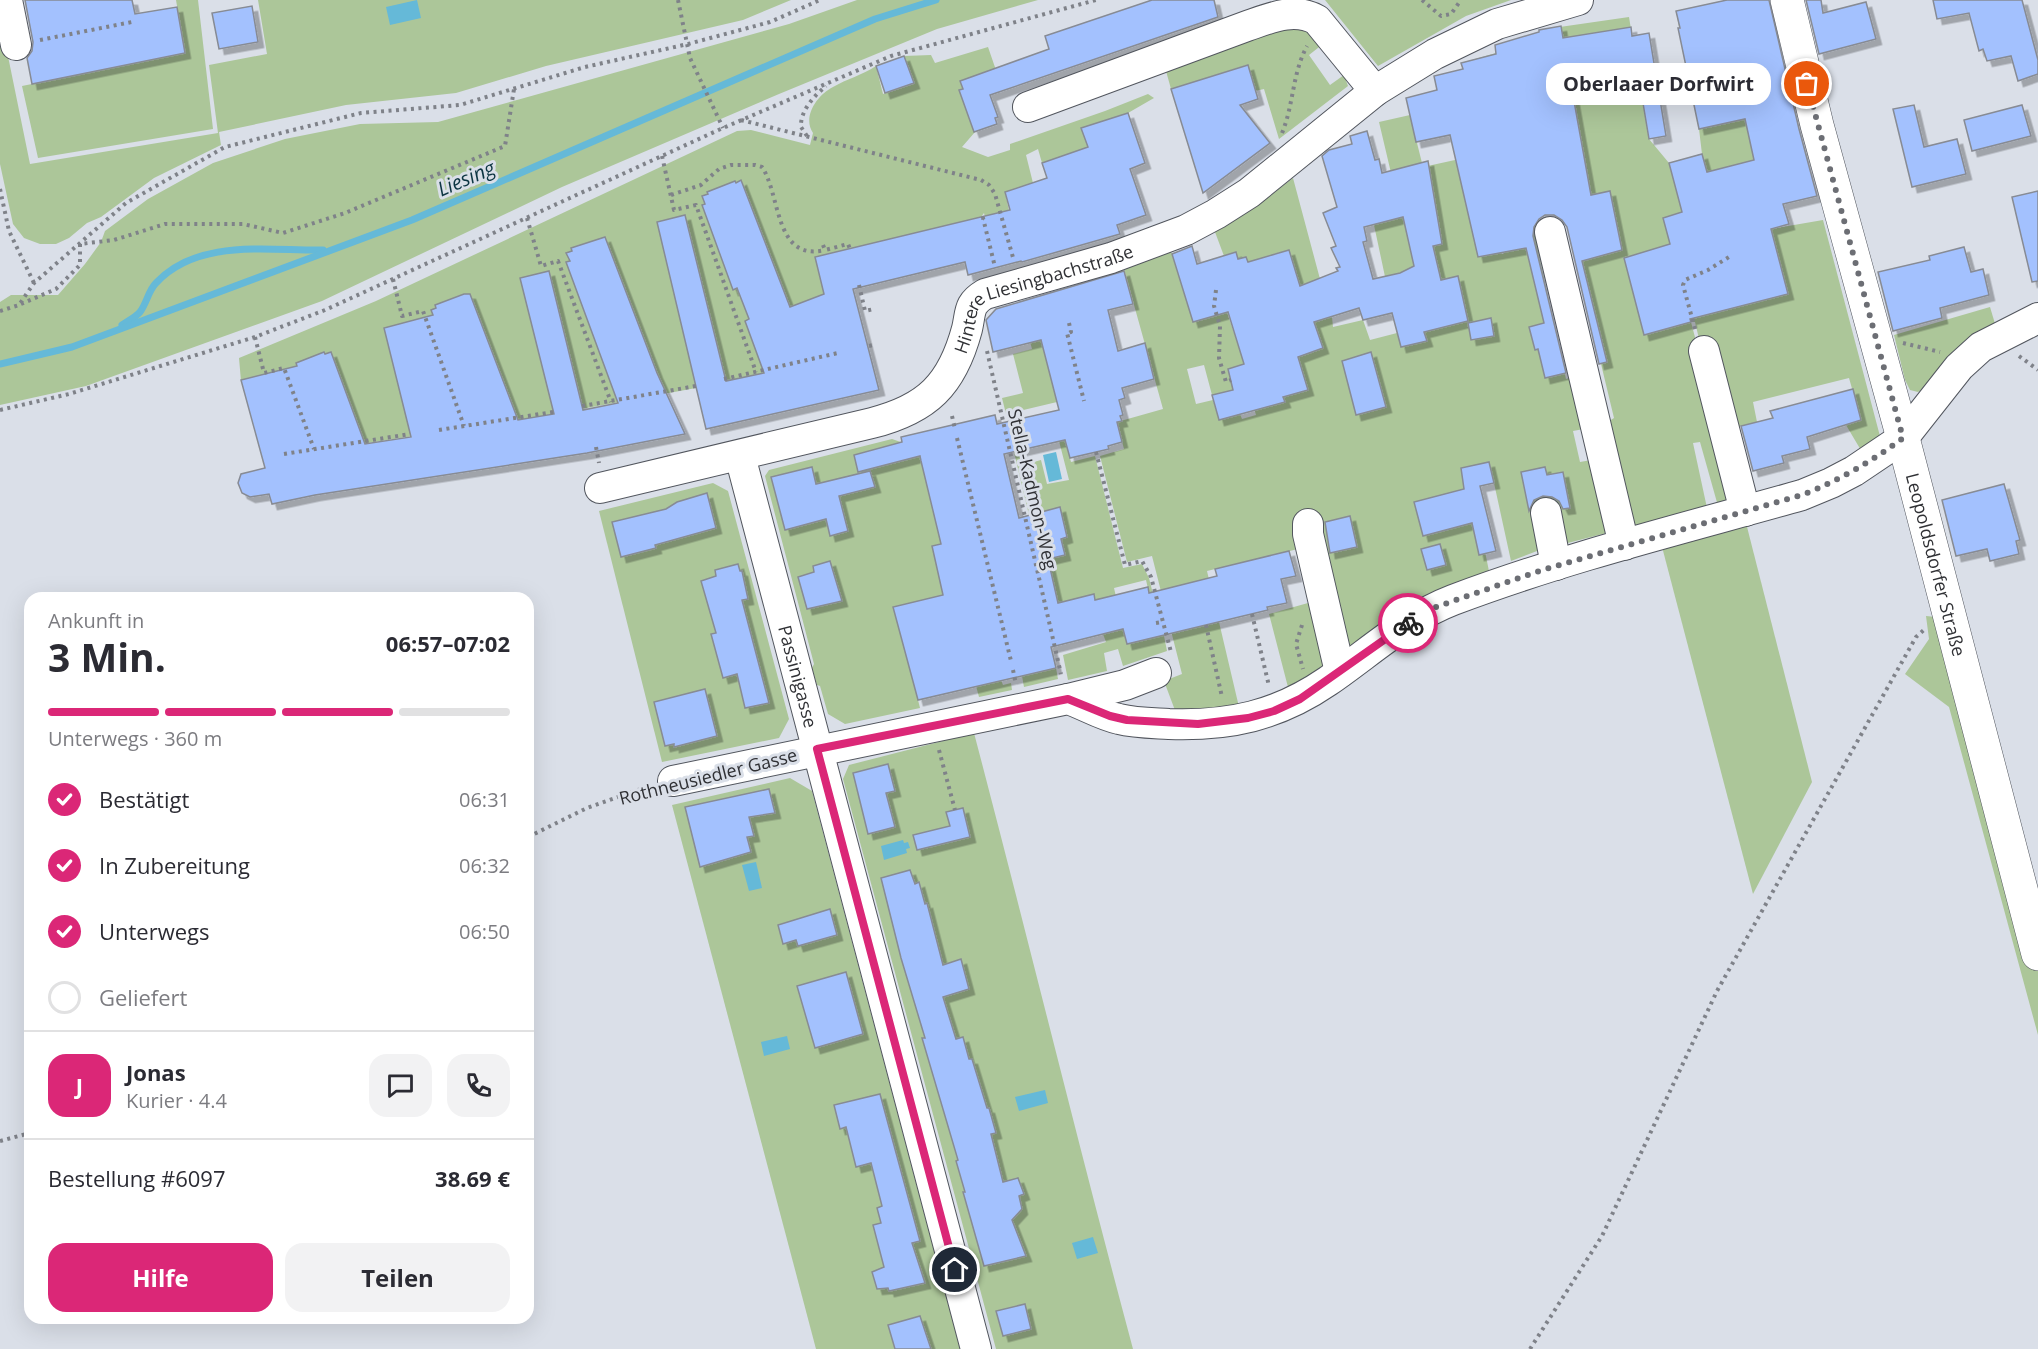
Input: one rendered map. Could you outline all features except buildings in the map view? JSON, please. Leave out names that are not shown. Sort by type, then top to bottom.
[{"type":"main road","name":"Leopoldsdorfer Straße","points":[[1787,0],[1817,125],[1903,438],[2038,954]]},
{"type":"street","points":[[7,0],[16,45]]},
{"type":"street","name":"Hintere Liesingbachstraße","points":[[600,478],[740,456],[891,418],[918,406],[932,395],[948,376],[960,348],[970,310],[975,301],[1008,277],[1112,258],[1186,230],[1249,193],[1375,91],[1435,54],[1497,24],[1578,0]]},
{"type":"street","points":[[1028,107],[1276,16],[1307,14],[1329,32],[1375,91]]},
{"type":"street","points":[[1550,232],[1624,545]]},
{"type":"street","points":[[1066,691],[1110,716],[1127,720],[1185,724],[1227,722],[1274,711],[1300,699],[1433,608],[1556,566],[1802,495],[1831,483],[1903,438],[1968,359],[1988,343],[2038,318]]},
{"type":"street","points":[[1704,351],[1745,511]]},
{"type":"street","name":"Passinigasse","points":[[740,456],[976,1349]]},
{"type":"street","points":[[1546,513],[1556,566]]},
{"type":"street","points":[[1308,524],[1308,534],[1340,672]]},
{"type":"street","name":"Rothneusiedler Gasse","points":[[673,781],[817,749],[932,727],[1066,691],[1125,686],[1156,673]]},
{"type":"path","points":[[678,0],[690,58],[722,126]]},
{"type":"path","points":[[19,305],[34,283],[126,203],[225,147],[361,113],[460,105],[585,67],[688,44],[770,22],[820,0]]},
{"type":"path","points":[[0,410],[69,393],[255,337],[325,310],[662,156],[722,126],[891,56],[1096,0]]},
{"type":"path","points":[[1422,0],[1441,16],[1451,14],[1461,0]]},
{"type":"path","points":[[16,45],[132,22]]},
{"type":"path","points":[[1279,139],[1286,124],[1293,83],[1300,60],[1309,42]]},
{"type":"path","points":[[807,137],[801,127],[803,114],[820,91],[831,82]]},
{"type":"path","points":[[80,244],[114,240],[165,224],[243,224],[283,232],[345,213],[505,146],[514,89]]},
{"type":"path","points":[[741,120],[981,180],[990,185],[995,194],[1008,277]]},
{"type":"path","points":[[662,156],[675,210],[696,205],[756,372]]},
{"type":"path","points":[[671,195],[701,185],[719,169],[731,165],[762,167],[768,177],[784,230],[790,240],[801,250],[810,253],[848,244],[850,249]]},
{"type":"path","points":[[0,189],[9,231],[34,283]]},
{"type":"path","points":[[527,218],[542,266],[558,261],[611,402]]},
{"type":"path","points":[[982,219],[1008,277]]},
{"type":"path","points":[[0,311],[56,289],[80,265],[80,244]]},
{"type":"path","points":[[823,245],[825,250]]},
{"type":"path","points":[[393,279],[402,316],[423,311],[464,426]]},
{"type":"path","points":[[859,285],[865,311],[874,309]]},
{"type":"path","points":[[1216,290],[1214,306],[1220,326],[1219,358],[1226,382],[1231,380]]},
{"type":"path","points":[[1069,323],[1071,332],[1067,333],[1084,401]]},
{"type":"path","points":[[255,337],[264,373],[284,368],[314,449]]},
{"type":"path","points":[[1902,343],[1968,359]]},
{"type":"path","name":"Stella-Kadmon-Weg","points":[[986,345],[1066,691]]},
{"type":"path","points":[[724,380],[838,353]]},
{"type":"path","points":[[582,406],[589,407],[696,386]]},
{"type":"path","points":[[439,430],[553,412]]},
{"type":"path","points":[[952,417],[955,429]]},
{"type":"path","points":[[284,454],[410,434]]},
{"type":"path","points":[[957,438],[1011,661]]},
{"type":"path","points":[[596,447],[600,478]]},
{"type":"path","points":[[1096,452],[1125,565],[1142,561],[1151,577],[1171,653],[1152,660],[1156,673]]},
{"type":"path","points":[[1530,1349],[1602,1236],[1717,991],[1916,637],[1948,610]]},
{"type":"path","points":[[1252,614],[1274,711]]},
{"type":"path","points":[[1156,623],[1163,622]]},
{"type":"path","points":[[1206,625],[1227,722]]},
{"type":"path","points":[[1013,670],[1018,691]]},
{"type":"path","points":[[932,727],[955,810]]},
{"type":"path","name":"Rothneusiedler Gasse","points":[[534,834],[616,797],[673,781]]},
{"type":"path","points":[[0,1141],[24,1135]]},
{"type":"green space","points":[[176,0],[198,0],[213,129],[38,158],[22,86],[185,53]]},
{"type":"green space","points":[[258,0],[791,0],[743,20],[546,66],[456,93],[346,105],[219,132],[221,145],[154,178],[101,217],[87,223],[69,238],[56,244],[40,244],[24,238],[13,224],[0,164],[0,17],[30,164],[218,133],[209,65],[267,54]]},
{"type":"green space","points":[[857,0],[1038,0],[937,29],[779,94],[562,187],[322,301],[86,386],[0,405],[0,302],[11,295],[58,295],[85,264],[101,242],[105,231],[148,199],[213,163],[285,139],[360,124],[438,122],[789,24]]},
{"type":"green space","points":[[1325,0],[1511,0],[1466,16],[1378,66]]},
{"type":"green space","points":[[1720,2],[1771,229],[1823,220],[1881,440],[1862,452],[1846,425],[1861,420],[1849,378],[1753,402],[1757,422],[1733,428],[1700,343],[1695,322],[1691,322],[1738,502],[1718,506],[1700,442],[1693,443],[1707,508],[1634,529],[1606,423],[1614,418],[1559,189],[1526,196],[1566,379],[1583,374],[1594,427],[1573,431],[1580,462],[1597,459],[1614,531],[1537,551],[1511,561],[1494,483],[1472,488],[1490,576],[1289,691],[1269,614],[1315,601],[1302,548],[1207,571],[1239,707],[1176,713],[1164,681],[1182,674],[1152,556],[1127,562],[1100,456],[1124,449],[1117,422],[1163,409],[1124,269],[1170,248],[1193,322],[1226,309],[1239,348],[1271,338],[1246,258],[1238,259],[1235,252],[1224,256],[1215,232],[1248,212],[1293,178],[1320,279],[1301,297],[1289,250],[1274,254],[1302,342],[1313,322],[1332,317],[1333,327],[1363,320],[1370,340],[1397,333],[1374,225],[1400,211],[1379,122],[1410,115],[1423,167],[1455,160],[1486,245],[1503,254],[1523,234],[1482,141],[1461,63],[1496,53],[1519,70],[1555,118],[1539,30],[1629,17],[1649,139],[1669,163],[1702,154],[1676,11]],"holes":[[[1204,365],[1212,395],[1233,390],[1228,369],[1242,365],[1245,372],[1283,397],[1285,402],[1254,408],[1256,415],[1242,419],[1240,414],[1219,420],[1213,400],[1196,404],[1187,369]]]},
{"type":"green space","points":[[1287,28],[1308,29],[1323,44],[1309,55],[1330,85],[1344,75],[1348,86],[1279,139],[1264,89],[1255,91],[1247,65],[1171,89],[1166,71]]},
{"type":"green space","points":[[988,47],[998,76],[960,82],[963,89],[959,90],[975,132],[962,147],[988,157],[1010,150],[1010,144],[1148,94],[1154,98],[1128,113],[1082,128],[1101,181],[1081,150],[1042,163],[1038,149],[1026,155],[1033,183],[1005,192],[1020,262],[997,266],[984,213],[981,217],[816,257],[839,356],[696,388],[554,414],[285,456],[271,373],[241,381],[239,358],[376,301],[737,131],[751,130],[810,145],[813,133],[810,127],[810,114],[822,95],[833,87],[876,66],[883,94],[913,84],[904,56],[931,55],[935,63]]},
{"type":"green space","points":[[1990,307],[1996,327],[1923,389],[1918,392],[1910,390],[1905,380],[1894,335]]},
{"type":"green space","points":[[1040,336],[1057,402],[1006,414],[1002,398],[1023,393],[1013,354],[1032,349],[1029,338]]},
{"type":"green space","points":[[892,439],[918,448],[921,461],[935,458],[930,499],[934,513],[1003,685],[1011,683],[1012,690],[979,697],[976,686],[918,700],[920,708],[845,724],[828,714],[820,686],[817,685],[812,668],[814,664],[765,476],[769,470]]},
{"type":"green space","points":[[1065,440],[1071,462],[1095,456],[1123,568],[1142,564],[1149,578],[1158,614],[1154,615],[1146,580],[1114,588],[1127,644],[1159,636],[1163,631],[1167,651],[1123,666],[1118,649],[1104,653],[1107,671],[1068,680],[1063,655],[1106,642],[1103,634],[1060,645],[1014,452],[1020,450],[1023,465],[1041,460],[1047,484],[1069,480],[1059,441]]},
{"type":"green space","points":[[713,483],[728,491],[789,719],[779,738],[662,762],[599,511]]},
{"type":"green space","points":[[1745,519],[1812,782],[1753,894],[1661,543]]},
{"type":"green space","points":[[1926,616],[1967,620],[2038,899],[2038,1035],[1949,707],[1905,674],[1929,639]]},
{"type":"green space","points":[[1056,668],[1058,679],[1024,687],[1022,676]]},
{"type":"green space","points":[[974,733],[1133,1349],[996,1349],[843,779],[849,765]]},
{"type":"green space","points":[[790,778],[812,791],[960,1349],[816,1349],[672,805]]},
{"type":"water","points":[[417,0],[421,18],[390,25],[386,7]]},
{"type":"water","points":[[1056,452],[1062,479],[1049,482],[1043,455]]},
{"type":"water","points":[[903,840],[904,843],[908,842],[910,848],[906,849],[907,853],[884,860],[881,846]]},
{"type":"water","points":[[756,862],[762,888],[749,891],[742,865]]},
{"type":"water","points":[[787,1036],[790,1049],[764,1056],[761,1042]]},
{"type":"water","points":[[1045,1090],[1048,1103],[1019,1111],[1015,1097]]},
{"type":"water","points":[[1093,1237],[1098,1253],[1077,1259],[1072,1243]]},
{"type":"waterway","name":"Liesing","points":[[0,364],[72,347],[412,220],[875,19],[936,0]]},
{"type":"waterway","points":[[122,325],[140,312],[156,283],[173,269],[192,259],[235,250],[323,250]]},
{"type":"way so far","points":[[1408,623],[1433,608],[1542,570],[1802,495],[1854,471],[1903,438],[1807,84]]},
{"type":"place","name":"Oberlaaer Dorfwirt","points":[[1807,84]]},
{"type":"route","points":[[955,1270],[817,749],[1068,699],[1110,716],[1127,720],[1198,724],[1230,722],[1266,714],[1300,699],[1408,623]]}]
